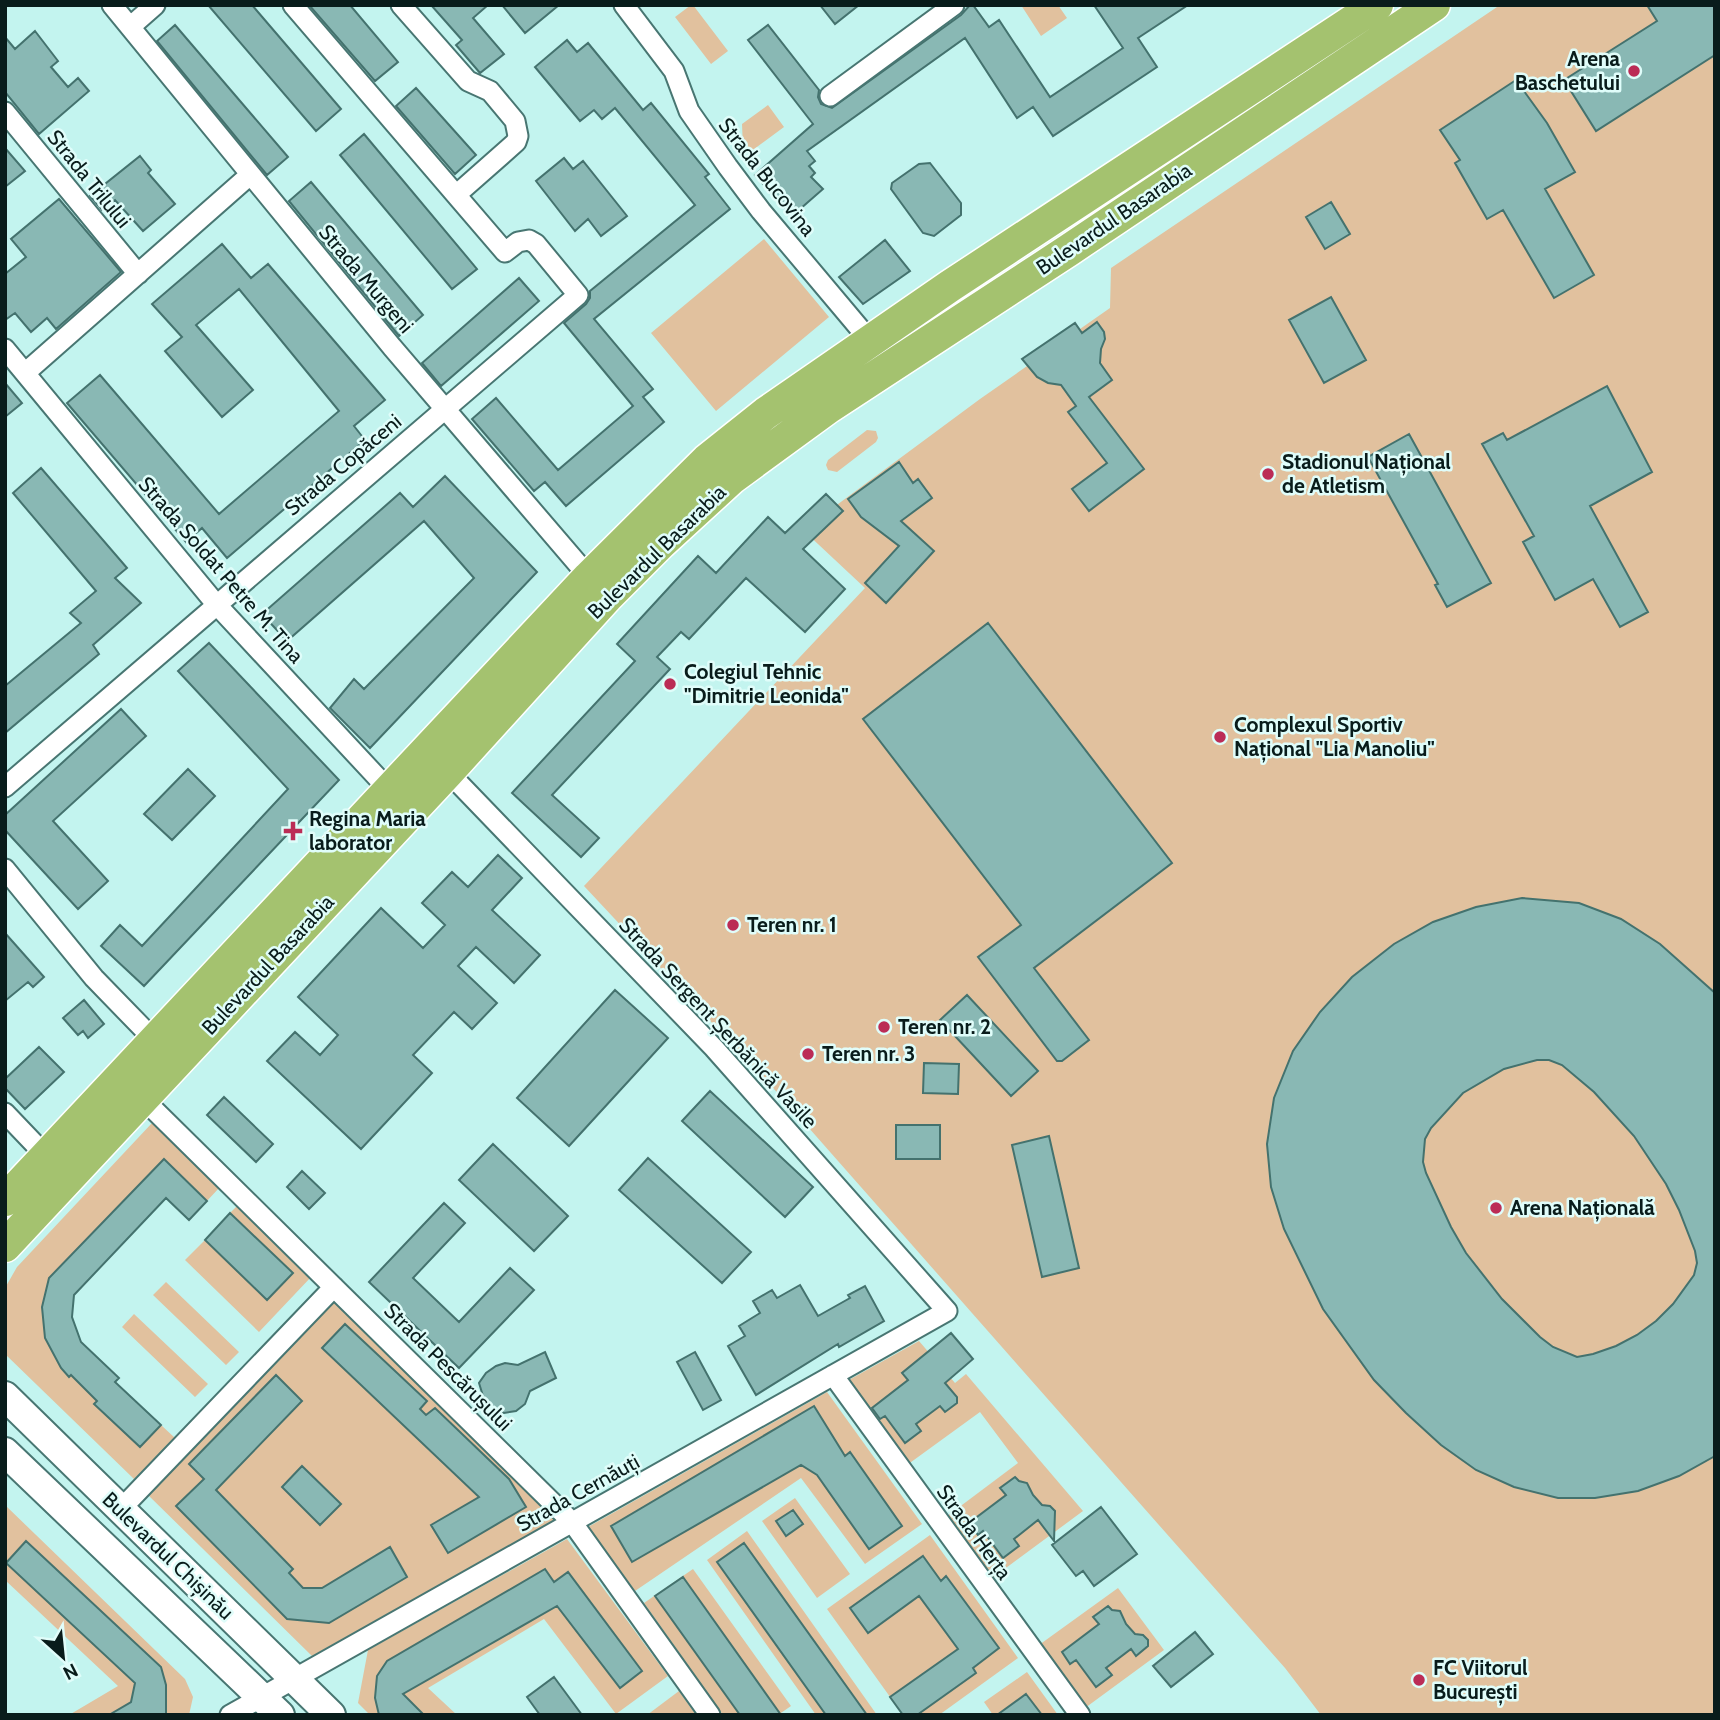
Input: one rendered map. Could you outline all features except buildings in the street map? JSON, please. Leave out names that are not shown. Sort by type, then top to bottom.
[{"type":"main road","name":"Bulevardul Basarabia","points":[[5,1246],[132,1089],[389,790],[589,577],[682,483],[728,442],[870,341],[1377,5]]},
{"type":"main road","name":"Bulevardul Basarabia","points":[[166,1052],[448,772],[607,597],[704,504],[765,453],[829,407],[1058,258],[1434,5]]},
{"type":"main road","name":"Bulevardul Basarabia","points":[[5,1200],[47,1157],[132,1089]]},
{"type":"main road","name":"Bulevardul Chișinău","points":[[5,1396],[331,1715]]},
{"type":"main road","name":"Bulevardul Chișinău","points":[[5,1452],[271,1706]]},
{"type":"street","name":"Strada Murgeni","points":[[112,5],[444,409],[589,577]]},
{"type":"street","points":[[130,27],[155,5]]},
{"type":"street","name":"Strada Copăceni","points":[[5,788],[578,295],[536,244],[529,240],[518,242],[505,252],[292,5]]},
{"type":"street","points":[[401,5],[468,81],[490,91],[515,121],[518,139],[456,195]]},
{"type":"street","name":"Strada Bucovina","points":[[624,5],[674,71],[689,111],[728,167],[890,367]]},
{"type":"street","points":[[830,96],[954,5]]},
{"type":"street","name":"Strada Trilului","points":[[5,112],[138,274]]},
{"type":"street","points":[[25,373],[250,175]]},
{"type":"street","name":"Strada Soldat Petre M. Tina","points":[[5,349],[216,604],[389,790]]},
{"type":"street","name":"Strada Sergent Șerbănică Vasile","points":[[448,772],[714,1048],[947,1311]]},
{"type":"street","points":[[5,869],[94,978],[166,1052]]},
{"type":"street","name":"Strada Pescărușului","points":[[132,1089],[572,1522],[710,1715]]},
{"type":"street","points":[[5,1113],[47,1157]]},
{"type":"street","points":[[120,1510],[334,1287]]},
{"type":"street","name":"Strada Cernăuți","points":[[230,1715],[271,1706],[294,1679],[947,1311]]},
{"type":"street","name":"Strada Herța","points":[[833,1375],[1080,1715]]},
{"type":"shaded area","points":[[691,5],[728,51],[711,64],[675,17]]},
{"type":"shaded area","points":[[1021,5],[1058,5],[1067,18],[1041,36]]},
{"type":"shaded area","name":"Complexul Sportiv Național \"Lia Manoliu\"","points":[[1500,5],[1715,5],[1715,1715],[1321,1715],[1285,1668],[786,1102],[584,886],[865,588],[803,530],[980,399],[1110,308],[1111,268]]},
{"type":"shaded area","points":[[768,105],[784,127],[750,152],[743,148],[742,124]]},
{"type":"shaded area","points":[[764,239],[829,317],[716,411],[651,333]]},
{"type":"shaded area","points":[[867,430],[876,431],[876,442],[837,472],[828,470],[828,460]]},
{"type":"shaded area","points":[[152,1123],[219,1188],[207,1201],[165,1160],[49,1279],[42,1307],[45,1338],[61,1368],[97,1401],[95,1404],[139,1447],[161,1425],[175,1438],[134,1479],[5,1354],[5,1288],[17,1267]]},
{"type":"shaded area","points":[[238,1205],[312,1276],[259,1332],[185,1260],[205,1240],[267,1300],[292,1273],[230,1213]]},
{"type":"shaded area","points":[[166,1282],[239,1352],[226,1365],[153,1295]]},
{"type":"shaded area","points":[[335,1299],[558,1519],[312,1656],[146,1493]]},
{"type":"shaded area","points":[[134,1314],[208,1384],[195,1397],[122,1327]]},
{"type":"shaded area","points":[[919,1341],[955,1383],[966,1374],[1083,1511],[991,1579],[946,1517],[1018,1463],[980,1412],[907,1465],[847,1381]]},
{"type":"shaded area","points":[[827,1392],[922,1524],[865,1564],[801,1478],[635,1591],[588,1527]]},
{"type":"shaded area","points":[[795,1498],[850,1574],[817,1598],[762,1521]]},
{"type":"shaded area","points":[[5,1505],[185,1679],[193,1697],[189,1715],[69,1715],[118,1686],[5,1580]]},
{"type":"shaded area","points":[[747,1531],[877,1715],[816,1715],[707,1560]]},
{"type":"shaded area","points":[[930,1535],[1018,1658],[939,1715],[903,1715],[827,1609]]},
{"type":"shaded area","points":[[567,1539],[668,1676],[616,1714],[544,1619],[428,1688],[457,1715],[370,1715],[358,1703],[368,1650]]},
{"type":"shaded area","points":[[693,1569],[791,1706],[778,1715],[723,1715],[644,1603]]},
{"type":"shaded area","points":[[1118,1588],[1164,1650],[1085,1708],[1039,1645]]},
{"type":"shaded area","points":[[1027,1672],[1058,1715],[993,1715],[984,1702]]},
{"type":"shaded area","points":[[679,1691],[696,1715],[647,1715]]},
{"type":"place","name":"Arena Baschetului","points":[[1634,71]]},
{"type":"place","name":"Stadionul Național de Atletism","points":[[1268,474]]},
{"type":"place","name":"Colegiul Tehnic \"Dimitrie Leonida\"","points":[[670,684]]},
{"type":"place","name":"Complexul Sportiv Național \"Lia Manoliu\"","points":[[1220,737]]},
{"type":"place","name":"Regina Maria laborator","points":[[293,831]]},
{"type":"place","name":"Teren nr. 1","points":[[733,925]]},
{"type":"place","name":"Teren nr. 2","points":[[884,1027]]},
{"type":"place","name":"Teren nr. 3","points":[[808,1054]]},
{"type":"place","name":"Arena Națională","points":[[1496,1208]]},
{"type":"place","name":"FC Viitorul București","points":[[1419,1680]]}]
